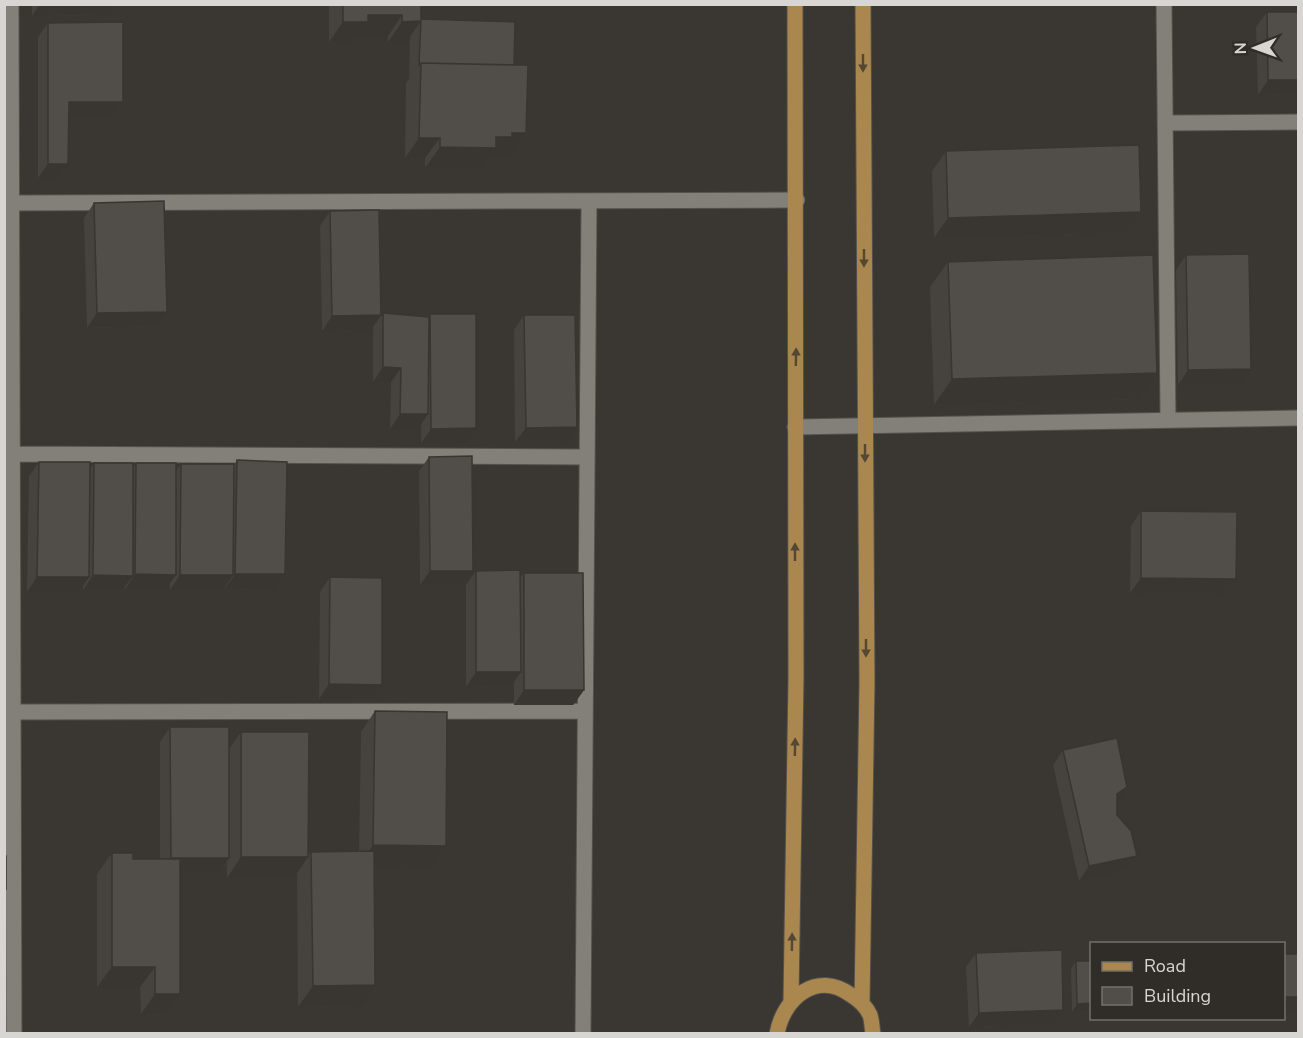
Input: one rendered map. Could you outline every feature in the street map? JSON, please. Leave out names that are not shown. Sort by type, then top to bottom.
[{"type":"main road","points":[[791,1001],[796,677],[795,4]]},
{"type":"main road","points":[[862,1002],[867,683],[863,4]]},
{"type":"main road","points":[[777,1034],[780,1017],[791,1001],[806,990],[822,986],[843,989],[862,1002],[870,1015],[873,1034]]},
{"type":"street","points":[[11,4],[8,369],[12,454],[14,1034]]},
{"type":"street","points":[[1164,4],[1168,420]]},
{"type":"street","points":[[1165,123],[1299,122]]},
{"type":"street","points":[[11,202],[797,200]]},
{"type":"street","points":[[584,1034],[589,201]]},
{"type":"street","points":[[795,427],[1299,418]]},
{"type":"street","points":[[12,454],[587,457]]},
{"type":"street","points":[[13,712],[585,711]]},
{"type":"building","points":[[343,4],[421,4],[421,21],[402,22],[402,15],[368,15],[368,22],[343,22]]},
{"type":"building","points":[[1267,12],[1299,12],[1299,80],[1268,80]]},
{"type":"building","points":[[421,19],[515,22],[514,65],[421,63],[419,65]]},
{"type":"building","points":[[123,22],[123,102],[69,102],[68,164],[48,164],[48,23]]},
{"type":"building","points":[[421,63],[528,65],[526,133],[512,133],[512,137],[496,137],[496,148],[440,147],[440,138],[419,138]]},
{"type":"building","points":[[1139,145],[1141,212],[948,218],[946,151]]},
{"type":"building","points":[[164,201],[167,312],[97,313],[94,203]]},
{"type":"building","points":[[379,210],[381,315],[332,316],[330,211]]},
{"type":"building","points":[[1249,254],[1251,369],[1188,370],[1186,255]]},
{"type":"building","points":[[1153,255],[1157,373],[952,379],[948,262]]},
{"type":"building","points":[[383,313],[429,317],[428,414],[400,414],[401,368],[383,367]]},
{"type":"building","points":[[430,314],[476,314],[476,428],[431,429]]},
{"type":"building","points":[[524,315],[575,315],[577,427],[526,428]]},
{"type":"building","points":[[472,456],[473,571],[430,571],[429,457]]},
{"type":"building","points":[[237,460],[287,462],[285,574],[235,574]]},
{"type":"building","points":[[39,462],[90,462],[89,577],[37,577]]},
{"type":"building","points":[[94,463],[133,463],[133,576],[93,575]]},
{"type":"building","points":[[136,463],[176,463],[176,575],[135,574]]},
{"type":"building","points":[[181,464],[234,464],[233,575],[180,575]]},
{"type":"building","points":[[1141,511],[1237,512],[1236,579],[1141,578]]},
{"type":"building","points":[[520,570],[521,672],[476,672],[476,571]]},
{"type":"building","points":[[524,573],[583,573],[584,690],[524,690]]},
{"type":"building","points":[[330,577],[382,578],[382,685],[329,684]]},
{"type":"building","points":[[375,711],[447,712],[446,846],[373,845]]},
{"type":"building","points":[[170,727],[229,727],[229,858],[171,858]]},
{"type":"building","points":[[241,732],[309,732],[308,857],[241,857]]},
{"type":"building","points":[[1117,738],[1127,787],[1117,794],[1117,815],[1131,831],[1137,856],[1089,866],[1063,750]]},
{"type":"building","points":[[374,851],[375,985],[313,986],[311,852]]},
{"type":"building","points":[[112,853],[133,853],[133,859],[180,859],[180,994],[155,994],[155,967],[112,967]]},
{"type":"building","points":[[4,856],[6,856],[6,889],[4,889]]},
{"type":"building","points":[[1062,950],[1063,1010],[979,1013],[976,953]]},
{"type":"building","points":[[1285,954],[1299,954],[1299,997],[1285,997]]},
{"type":"building","points":[[1076,961],[1090,961],[1090,1003],[1077,1004]]}]
